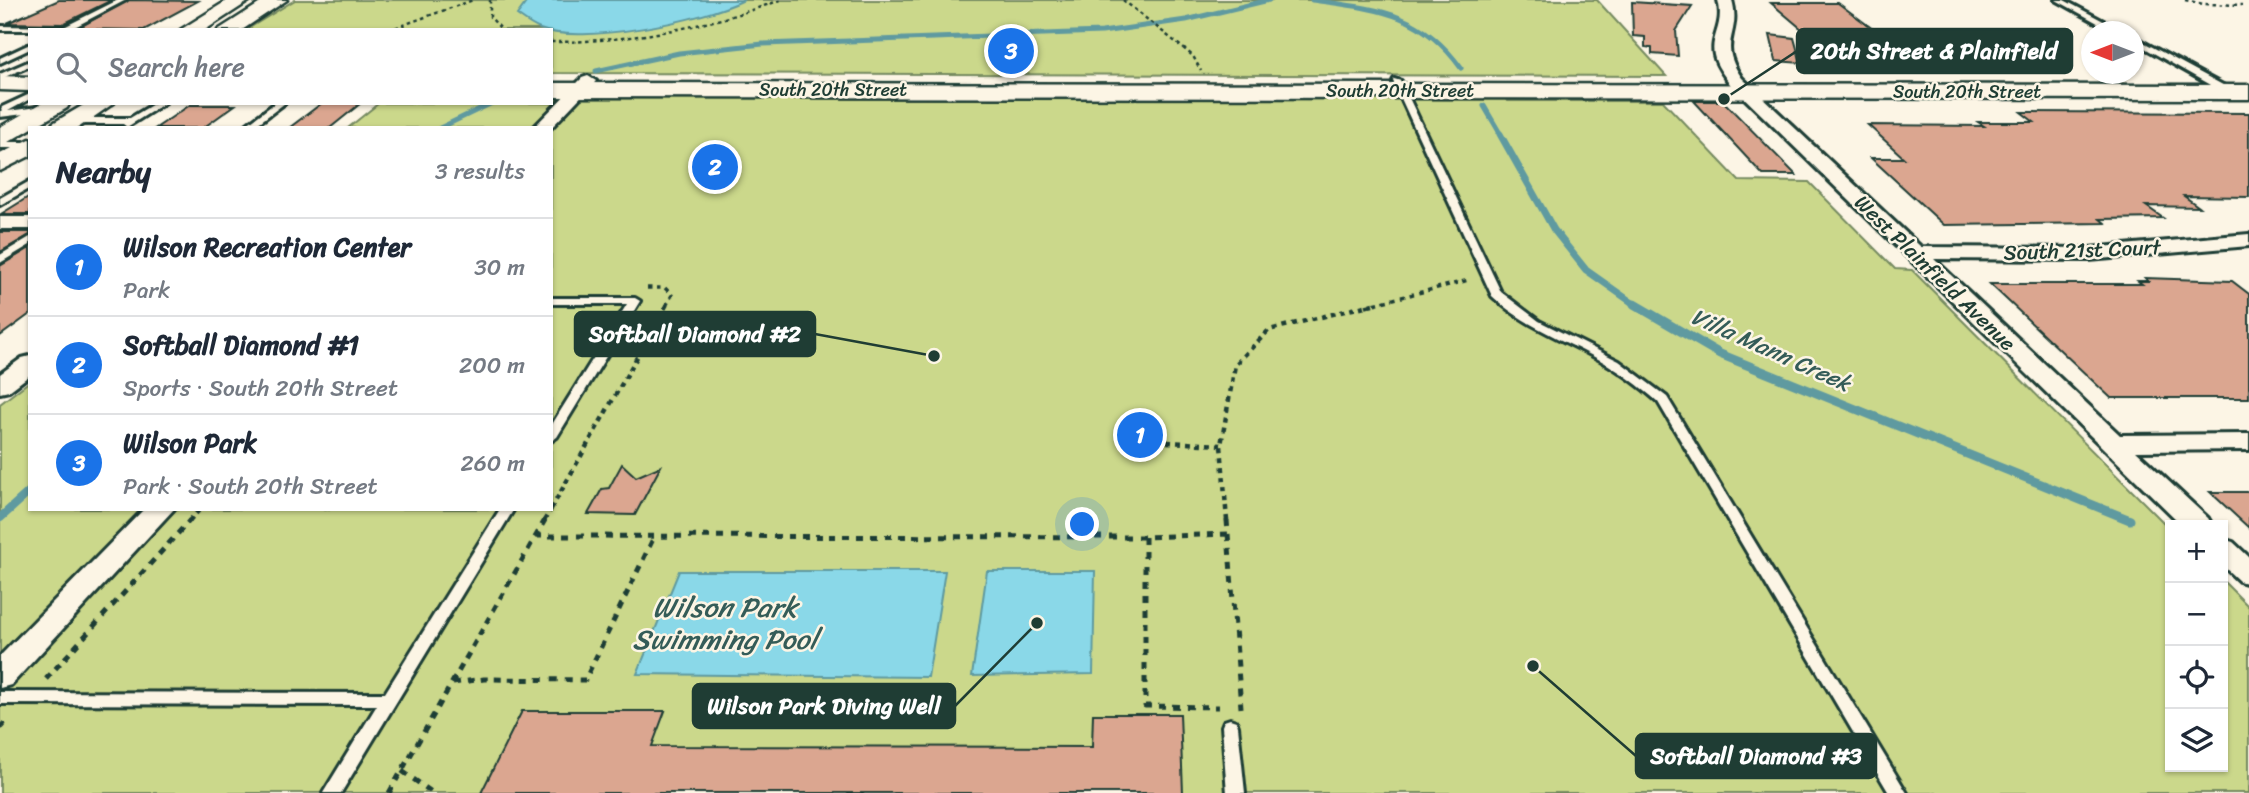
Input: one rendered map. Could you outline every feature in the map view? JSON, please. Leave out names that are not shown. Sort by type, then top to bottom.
[{"type":"street","points":[[193,28],[242,0]]},
{"type":"street","points":[[231,28],[278,0]]},
{"type":"street","name":"West Plainfield Avenue","points":[[1725,0],[1729,22],[1719,44],[1723,64],[1741,86],[2193,520]]},
{"type":"street","points":[[0,83],[28,84]]},
{"type":"street","points":[[544,126],[554,118],[566,85]]},
{"type":"street","name":"South 20th Street","points":[[566,85],[2234,87]]},
{"type":"street","points":[[0,137],[54,111],[91,105]]},
{"type":"street","points":[[0,164],[28,147]]},
{"type":"street","points":[[0,223],[28,223]]},
{"type":"street","name":"South 21st Court","points":[[1914,253],[2089,254],[2249,240]]},
{"type":"street","points":[[0,386],[28,365]]},
{"type":"street","points":[[2113,443],[2249,442]]},
{"type":"street","points":[[0,677],[158,511]]},
{"type":"street","points":[[2228,554],[2249,574]]},
{"type":"lane","points":[[66,28],[123,0]]},
{"type":"lane","points":[[2059,0],[2099,21]]},
{"type":"lane","points":[[0,29],[28,29]]},
{"type":"lane","points":[[2144,44],[2234,87]]},
{"type":"lane","points":[[0,61],[28,47]]},
{"type":"lane","points":[[0,76],[28,65]]},
{"type":"lane","points":[[1399,86],[1496,294],[1514,312],[1538,327],[1606,358],[1637,378],[1663,401],[1898,793]]},
{"type":"lane","points":[[124,126],[158,105]]},
{"type":"lane","points":[[249,126],[278,105]]},
{"type":"lane","points":[[0,113],[54,111],[132,121]]},
{"type":"lane","points":[[0,113],[54,111]]},
{"type":"lane","points":[[0,145],[28,146]]},
{"type":"lane","points":[[0,202],[28,185]]},
{"type":"lane","points":[[0,261],[28,241]]},
{"type":"lane","points":[[553,301],[635,301],[553,434]]},
{"type":"lane","points":[[332,793],[506,511]]},
{"type":"lane","points":[[0,698],[390,699]]},
{"type":"lane","points":[[1230,726],[1236,793]]},
{"type":"path","points":[[395,28],[473,0]]},
{"type":"path","points":[[489,0],[487,7],[491,19],[500,28]]},
{"type":"path","points":[[553,41],[615,40],[662,33],[711,23],[782,0]]},
{"type":"path","points":[[1123,0],[1198,62],[1201,72],[1197,86]]},
{"type":"path","points":[[2185,0],[2203,4],[2242,5]]},
{"type":"path","points":[[1230,726],[1241,707],[1220,445],[1235,365],[1269,330],[1487,275]]},
{"type":"path","points":[[1167,442],[1220,445]]},
{"type":"path","points":[[0,728],[198,511]]},
{"type":"path","points":[[389,793],[550,511]]},
{"type":"path","points":[[536,536],[1145,537],[1228,534]]},
{"type":"path","points":[[452,683],[484,679],[585,680],[654,537]]},
{"type":"path","points":[[1145,537],[1145,706],[1241,707]]},
{"type":"path","points":[[402,771],[433,793]]},
{"type":"green space","points":[[295,0],[1597,0],[1666,76],[553,73],[553,28],[249,28]]},
{"type":"green space","points":[[553,97],[1506,98],[1508,101],[1663,101],[1739,181],[1809,182],[1895,269],[1912,270],[2165,524],[2165,772],[2228,772],[2228,586],[2249,607],[2249,793],[0,793],[0,404],[28,383],[28,511],[553,511],[553,126],[350,126],[377,105],[553,105]]},
{"type":"water","points":[[528,0],[744,0],[672,23],[584,34],[559,33],[553,32],[553,28],[538,28],[517,15]]},
{"type":"water","name":"Wilson Park Swimming Pool","points":[[679,571],[945,571],[928,677],[637,674]]},
{"type":"water","points":[[987,571],[1095,571],[1093,674],[972,676]]},
{"type":"building","points":[[59,0],[112,0],[63,24],[7,23]]},
{"type":"building","points":[[129,0],[198,1],[148,28],[78,28]]},
{"type":"building","points":[[1632,2],[1692,6],[1676,31],[1678,56],[1652,54],[1652,48],[1645,47],[1645,37],[1633,36]]},
{"type":"building","points":[[1771,3],[1838,3],[1885,38],[1893,38],[1930,64],[1842,63]]},
{"type":"building","points":[[1770,35],[1794,38],[1801,63],[1776,61]]},
{"type":"building","points":[[1694,101],[1723,101],[1796,175],[1763,175]]},
{"type":"building","points":[[190,105],[235,105],[206,126],[159,126]]},
{"type":"building","points":[[319,105],[359,105],[332,126],[292,126]]},
{"type":"building","points":[[2021,112],[2249,113],[2249,197],[2184,196],[2199,207],[2146,206],[2163,218],[2100,219],[2105,223],[1944,225],[1871,158],[1904,158],[1868,125],[1984,126],[1978,122],[2034,122]]},
{"type":"building","points":[[28,197],[28,214],[1,214]]},
{"type":"building","points":[[0,232],[28,232],[28,236],[0,252]]},
{"type":"building","points":[[28,249],[28,315],[0,336],[0,266]]},
{"type":"building","points":[[2145,278],[2232,281],[2249,294],[2249,398],[2111,398],[1990,284],[2142,284],[2138,281],[2148,281]]},
{"type":"building","points":[[622,464],[636,477],[661,466],[635,515],[588,514],[602,489],[609,488]]},
{"type":"building","points":[[2210,492],[2249,492],[2249,528]]},
{"type":"building","points":[[522,711],[665,711],[652,746],[1092,747],[1093,714],[1180,714],[1183,793],[481,793]]},
{"type":"waterway","points":[[596,71],[679,53],[763,44],[1102,32],[1186,20],[1269,0]]},
{"type":"waterway","points":[[1312,0],[1376,10],[1413,24],[1445,49],[1461,68]]},
{"type":"waterway","points":[[444,126],[488,105]]},
{"type":"waterway","name":"Villa Mann Creek","points":[[1484,106],[1501,135]]},
{"type":"waterway","name":"Villa Mann Creek","points":[[1500,134],[1554,230],[1586,270],[1635,305]]},
{"type":"waterway","name":"Villa Mann Creek","points":[[1635,305],[1720,354],[2130,520]]},
{"type":"waterway","points":[[0,518],[28,493]]},
{"type":"place","name":"Wilson Park","points":[[1011,51]]},
{"type":"place","name":"20th Street & Plainfield","points":[[1724,99]]},
{"type":"place","name":"Softball Diamond #1","points":[[715,167]]},
{"type":"place","name":"Softball Diamond #2","points":[[934,356]]},
{"type":"place","name":"Wilson Recreation Center","points":[[1140,435]]},
{"type":"place","name":"Wilson Park Diving Well","points":[[1037,623]]},
{"type":"place","name":"Softball Diamond #3","points":[[1533,666]]}]
